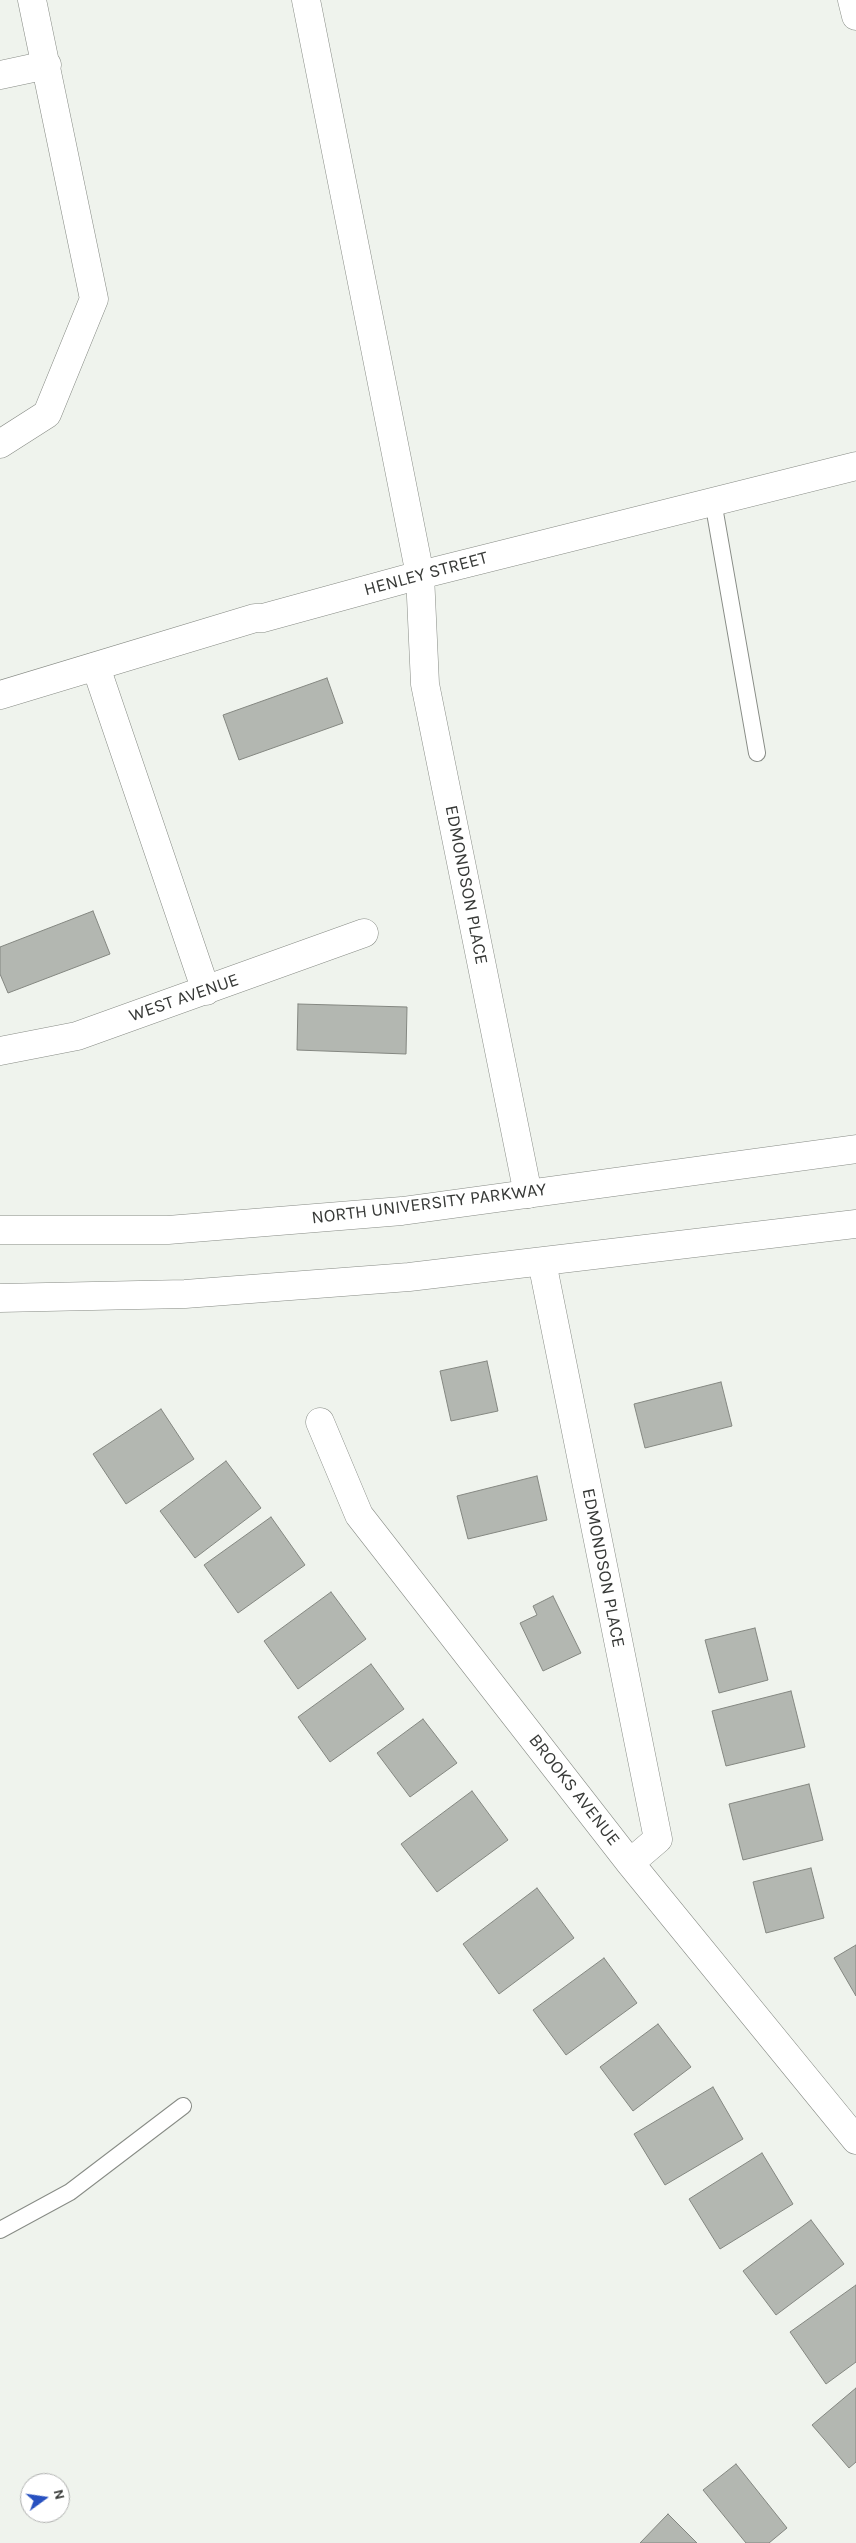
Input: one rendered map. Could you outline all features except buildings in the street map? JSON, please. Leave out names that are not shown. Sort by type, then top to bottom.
[{"type":"street","points":[[0,444],[47,414],[94,299],[32,0]]},
{"type":"street","name":"EDMONDSON PLACE","points":[[306,0],[420,575],[425,684],[528,1194]]},
{"type":"street","points":[[852,0],[856,16]]},
{"type":"street","points":[[0,75],[47,65]]},
{"type":"street","name":"HENLEY STREET","points":[[0,695],[255,618],[263,618],[420,575],[856,466]]},
{"type":"street","points":[[96,667],[206,991]]},
{"type":"street","name":"WEST AVENUE","points":[[0,1051],[77,1036],[364,933]]},
{"type":"street","name":"NORTH UNIVERSITY PARKWAY","points":[[0,1230],[168,1230],[402,1211],[856,1149]]},
{"type":"street","points":[[0,1298],[185,1294],[409,1277],[856,1224]]},
{"type":"street","name":"EDMONDSON PLACE","points":[[542,1262],[658,1839],[630,1863]]},
{"type":"street","name":"BROOKS AVENUE","points":[[320,1422],[359,1515],[630,1863],[856,2140]]},
{"type":"lane","points":[[713,501],[757,753]]},
{"type":"lane","points":[[0,2230],[70,2192],[183,2106]]}]
